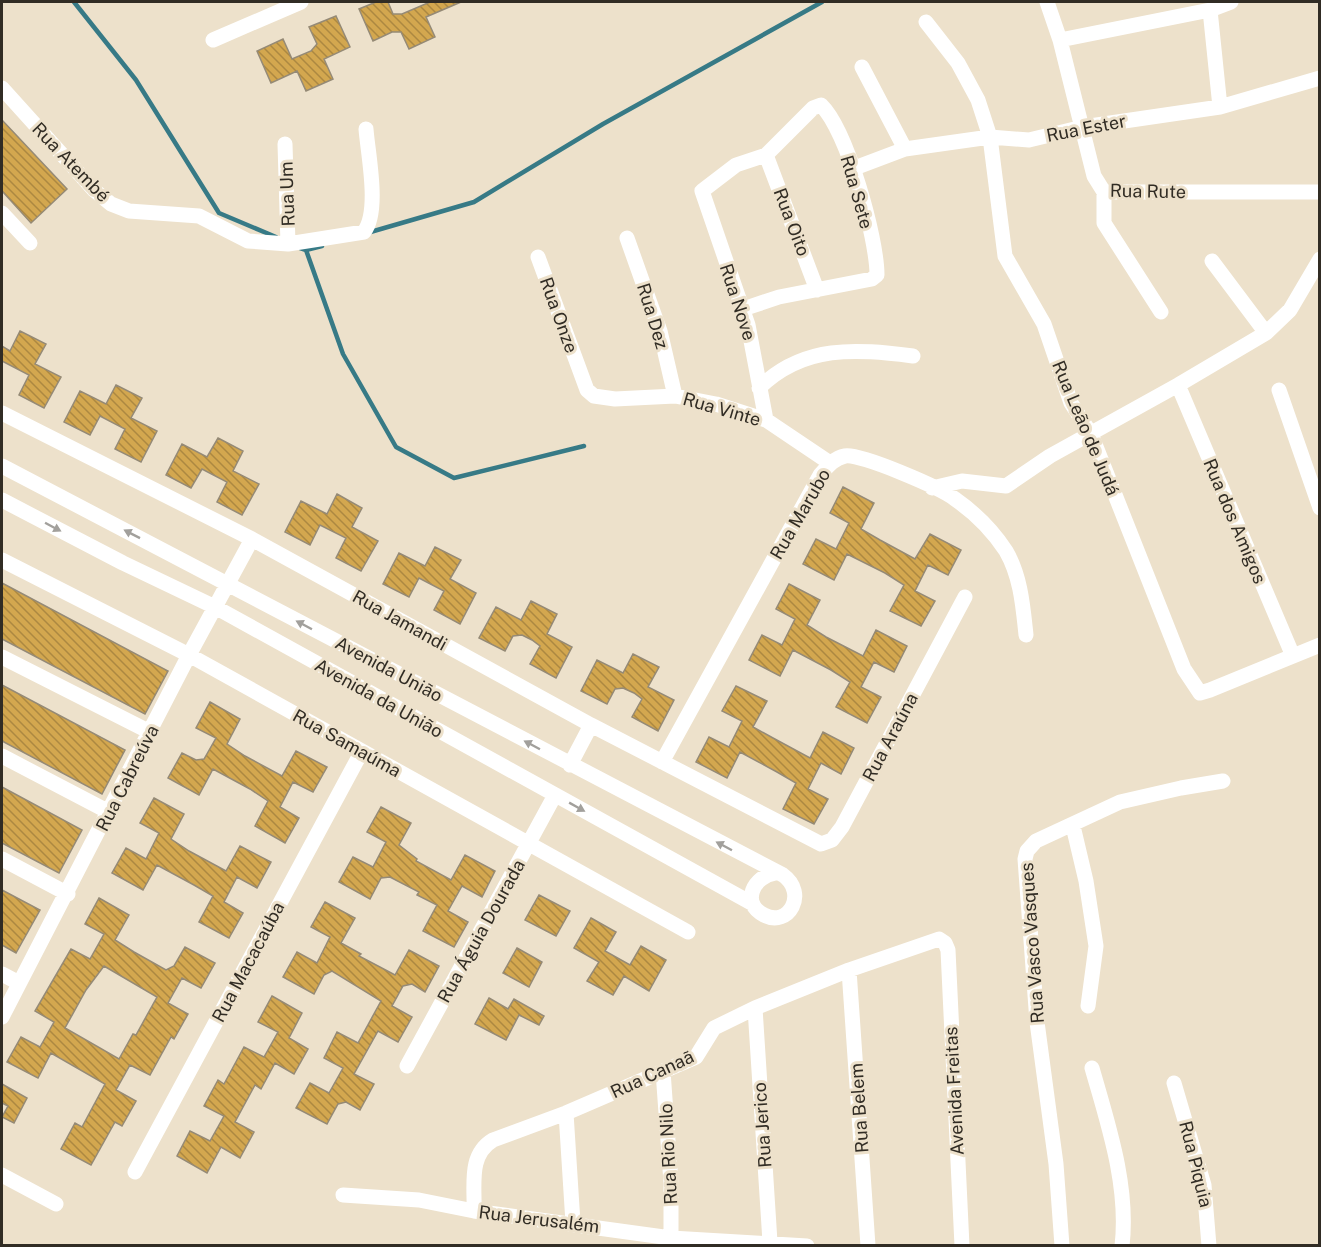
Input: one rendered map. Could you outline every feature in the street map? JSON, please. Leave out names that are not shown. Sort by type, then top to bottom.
[{"type":"street","points":[[213,40],[301,2]]},
{"type":"street","name":"Rua Rute","points":[[1047,2],[1060,40],[1094,176],[1104,192],[1320,192]]},
{"type":"street","points":[[1060,40],[1210,10],[1231,2]]},
{"type":"street","points":[[1210,10],[1220,107]]},
{"type":"street","name":"Rua Leão de Judá","points":[[927,22],[958,63],[978,99],[990,137],[1005,256],[1044,324],[1071,403],[1090,434],[1184,669],[1195,689],[1200,693],[1210,690],[1293,656]]},
{"type":"street","points":[[862,67],[905,149]]},
{"type":"street","name":"Rua Ester","points":[[852,169],[905,149],[990,137],[1029,140],[1083,127],[1220,107],[1320,78]]},
{"type":"street","name":"Rua Atembé","points":[[2,88],[94,190],[111,204],[129,211],[198,216],[248,241],[288,244],[362,233],[366,230],[372,201],[366,129]]},
{"type":"street","name":"Rua Sete","points":[[766,155],[818,105],[823,107],[838,132],[852,169],[863,201],[877,274],[872,279],[817,290]]},
{"type":"street","name":"Rua Um","points":[[285,144],[288,244]]},
{"type":"street","name":"Rua Nove","points":[[766,155],[736,165],[702,191],[743,309],[766,420]]},
{"type":"street","name":"Rua Oito","points":[[766,155],[817,290]]},
{"type":"street","points":[[1104,192],[1104,223],[1161,312]]},
{"type":"street","points":[[2,213],[30,243]]},
{"type":"street","name":"Rua Dez","points":[[627,238],[660,331],[675,396]]},
{"type":"street","name":"Rua Onze","points":[[538,257],[580,372]]},
{"type":"street","points":[[1212,261],[1266,333]]},
{"type":"street","points":[[932,488],[962,481],[1006,486],[1050,456],[1178,386],[1266,333],[1290,310],[1318,270]]},
{"type":"street","points":[[743,309],[779,297],[817,290]]},
{"type":"street","points":[[759,388],[772,375],[797,362],[825,353],[861,350],[914,356]]},
{"type":"street","name":"Rua Vinte","points":[[580,372],[587,390],[594,396],[615,399],[675,396],[716,404],[766,420],[830,463]]},
{"type":"street","name":"Rua dos Amigos","points":[[1178,386],[1293,656]]},
{"type":"street","points":[[1279,390],[1320,508]]},
{"type":"street","name":"Rua Jamandi","points":[[2,413],[252,539],[591,725],[797,830]]},
{"type":"street","name":"Rua Marubo","points":[[662,762],[820,475],[830,463],[843,456],[852,456],[875,463],[952,496],[972,512],[996,537],[1007,553],[1018,579],[1026,635]]},
{"type":"street","name":"Avenida União","points":[[2,466],[775,873]]},
{"type":"street","name":"Avenida da União","points":[[2,500],[123,563],[215,607],[753,904],[757,911],[769,917],[783,916],[793,906],[796,893],[794,885],[783,875],[775,873]]},
{"type":"street","name":"Rua Cabreúva","points":[[2,1017],[68,894],[189,655],[252,539]]},
{"type":"street","name":"Rua Samaúma","points":[[2,560],[189,655],[688,932]]},
{"type":"street","name":"Rua Araúna","points":[[797,830],[823,844],[832,840],[842,827],[964,597]]},
{"type":"street","points":[[1293,656],[1320,645]]},
{"type":"street","points":[[2,657],[150,732]]},
{"type":"street","points":[[570,765],[591,725]]},
{"type":"street","name":"Rua Macacaúba","points":[[135,1172],[362,751]]},
{"type":"street","points":[[2,756],[109,812]]},
{"type":"street","name":"Rua Vasco Vasques","points":[[1062,1245],[1056,1164],[1037,1022],[1025,859],[1027,851],[1036,841],[1120,802],[1223,781]]},
{"type":"street","name":"Rua Águia Dourada","points":[[407,1066],[555,795]]},
{"type":"street","points":[[1073,825],[1086,881],[1096,946],[1088,1006]]},
{"type":"street","points":[[2,859],[68,894]]},
{"type":"street","points":[[753,904],[752,890],[755,883],[761,877],[775,873]]},
{"type":"street","name":"Rua Canaã","points":[[474,1211],[476,1156],[482,1147],[493,1140],[566,1113],[696,1057],[714,1028],[755,1008],[849,970],[939,939]]},
{"type":"street","name":"Avenida Freitas","points":[[939,939],[945,943],[948,950],[962,1245]]},
{"type":"street","name":"Rua Belem","points":[[849,970],[868,1245]]},
{"type":"street","points":[[2,974],[19,983]]},
{"type":"street","name":"Rua Jerico","points":[[755,1008],[770,1242]]},
{"type":"street","points":[[1092,1068],[1114,1148],[1121,1199],[1122,1245]]},
{"type":"street","name":"Rua Rio Nilo","points":[[663,1071],[671,1183],[671,1238]]},
{"type":"street","name":"Rua Piquia","points":[[1174,1083],[1204,1185],[1209,1245]]},
{"type":"street","points":[[566,1113],[573,1223]]},
{"type":"street","points":[[2,1174],[56,1204]]},
{"type":"street","name":"Rua Jerusalém","points":[[343,1195],[419,1200],[474,1211],[671,1238],[807,1245]]},
{"type":"building","points":[[376,2],[388,2],[393,14],[402,14],[430,2],[461,2],[426,17],[435,37],[409,49],[401,32],[392,32],[373,41],[359,9]]},
{"type":"building","points":[[336,16],[350,47],[324,59],[333,79],[306,91],[297,71],[271,83],[257,51],[283,39],[292,59],[311,51],[317,44],[309,27]]},
{"type":"building","points":[[2,120],[67,189],[31,223],[2,191]]},
{"type":"building","points":[[20,331],[46,344],[35,364],[61,377],[44,408],[19,395],[29,375],[2,361],[2,346],[10,351]]},
{"type":"building","points":[[116,385],[142,398],[131,418],[157,431],[141,462],[115,449],[125,429],[100,416],[90,435],[64,422],[80,391],[106,404]]},
{"type":"building","points":[[218,438],[243,451],[233,471],[259,484],[242,515],[217,502],[227,482],[202,469],[191,488],[166,475],[182,444],[207,457]]},
{"type":"building","points":[[843,487],[874,503],[861,529],[915,559],[930,534],[961,550],[948,575],[928,565],[915,591],[935,601],[921,626],[890,611],[904,585],[885,573],[847,554],[834,580],[803,564],[816,539],[836,549],[849,523],[830,513]]},
{"type":"building","points":[[337,494],[362,508],[352,527],[378,541],[361,571],[336,558],[346,538],[320,525],[310,545],[285,532],[301,501],[327,514]]},
{"type":"building","points":[[435,547],[461,560],[450,579],[476,593],[460,624],[434,610],[444,591],[419,578],[409,597],[383,584],[399,553],[425,566]]},
{"type":"building","points":[[2,583],[168,671],[145,714],[2,639]]},
{"type":"building","points":[[789,584],[820,600],[807,625],[826,637],[863,656],[876,630],[907,646],[894,672],[874,662],[861,687],[881,697],[867,723],[836,707],[850,682],[831,670],[793,650],[780,676],[749,660],[762,635],[782,645],[795,619],[776,609]]},
{"type":"building","points":[[531,601],[557,614],[547,634],[572,647],[556,678],[530,664],[540,646],[532,640],[522,635],[513,636],[505,651],[479,638],[496,607],[521,620]]},
{"type":"building","points":[[633,654],[659,667],[648,687],[674,700],[658,731],[632,717],[642,699],[634,693],[623,688],[615,689],[607,704],[581,691],[597,660],[623,673]]},
{"type":"building","points":[[2,685],[125,750],[102,794],[2,741]]},
{"type":"building","points":[[736,686],[767,701],[753,727],[810,758],[823,732],[854,748],[841,774],[821,763],[808,789],[828,799],[814,824],[783,809],[796,783],[740,752],[727,778],[696,762],[709,737],[729,747],[742,721],[722,711]]},
{"type":"building","points":[[210,702],[240,719],[227,744],[245,756],[282,776],[296,751],[327,767],[313,792],[293,782],[280,807],[299,818],[285,843],[255,826],[268,801],[250,789],[213,769],[199,795],[168,778],[182,753],[196,760],[204,759],[216,738],[196,728]]},
{"type":"building","points":[[2,787],[82,830],[59,873],[2,843]]},
{"type":"building","points":[[154,798],[184,814],[171,839],[189,851],[226,871],[240,846],[271,862],[257,888],[237,877],[224,902],[243,913],[229,938],[199,922],[213,896],[194,885],[157,865],[143,890],[112,873],[126,848],[146,859],[159,833],[140,823]]},
{"type":"building","points":[[381,807],[411,823],[399,845],[417,859],[416,861],[451,880],[465,855],[495,871],[482,897],[462,886],[448,911],[468,922],[454,947],[423,931],[437,905],[417,895],[419,892],[390,877],[381,878],[370,899],[339,882],[353,857],[373,867],[386,842],[367,832]]},
{"type":"building","points":[[2,890],[40,910],[16,953],[2,945]]},
{"type":"building","points":[[539,895],[570,911],[556,936],[525,920]]},
{"type":"building","points":[[99,898],[129,915],[115,940],[166,970],[174,966],[185,947],[215,963],[201,988],[182,978],[168,1003],[188,1014],[174,1039],[171,1037],[150,1075],[130,1065],[116,1090],[136,1101],[122,1126],[115,1122],[91,1165],[61,1149],[75,1123],[82,1127],[105,1084],[51,1053],[38,1078],[7,1062],[21,1037],[40,1047],[54,1022],[35,1011],[71,949],[90,959],[104,934],[85,924]],"holes":[[[104,966],[157,997],[136,1035],[133,1034],[119,1059],[65,1028],[86,990]]]},
{"type":"building","points":[[325,902],[355,918],[341,943],[361,954],[359,956],[395,975],[409,950],[439,966],[425,992],[412,984],[403,986],[392,1006],[412,1017],[398,1042],[378,1031],[354,1074],[374,1084],[360,1110],[346,1102],[338,1104],[327,1124],[296,1108],[310,1083],[329,1093],[343,1068],[324,1058],[337,1032],[358,1043],[381,1001],[332,971],[324,975],[314,994],[283,977],[297,952],[317,963],[330,937],[311,927]]},
{"type":"building","points":[[591,918],[616,932],[605,951],[630,965],[641,946],[666,960],[649,991],[624,976],[613,995],[587,981],[599,962],[574,948]]},
{"type":"building","points":[[517,948],[542,962],[529,987],[503,973]]},
{"type":"building","points":[[272,996],[302,1013],[289,1038],[308,1049],[294,1074],[275,1063],[261,1089],[255,1085],[235,1122],[254,1132],[240,1158],[221,1147],[207,1173],[177,1156],[190,1131],[210,1141],[224,1116],[204,1106],[218,1080],[224,1084],[244,1047],[264,1057],[278,1032],[258,1022]]},
{"type":"building","points":[[489,998],[508,1009],[514,999],[544,1016],[539,1025],[519,1015],[506,1040],[475,1024]]},
{"type":"building","points":[[2,1084],[27,1098],[14,1123],[2,1117],[8,1106],[2,1103]]},
{"type":"waterway","points":[[74,2],[136,80],[219,213],[276,237]]},
{"type":"waterway","points":[[367,233],[474,202],[603,124],[822,2]]},
{"type":"waterway","points":[[306,250],[322,246]]},
{"type":"waterway","points":[[300,248],[306,250],[343,354],[396,447],[454,478],[584,446]]}]
